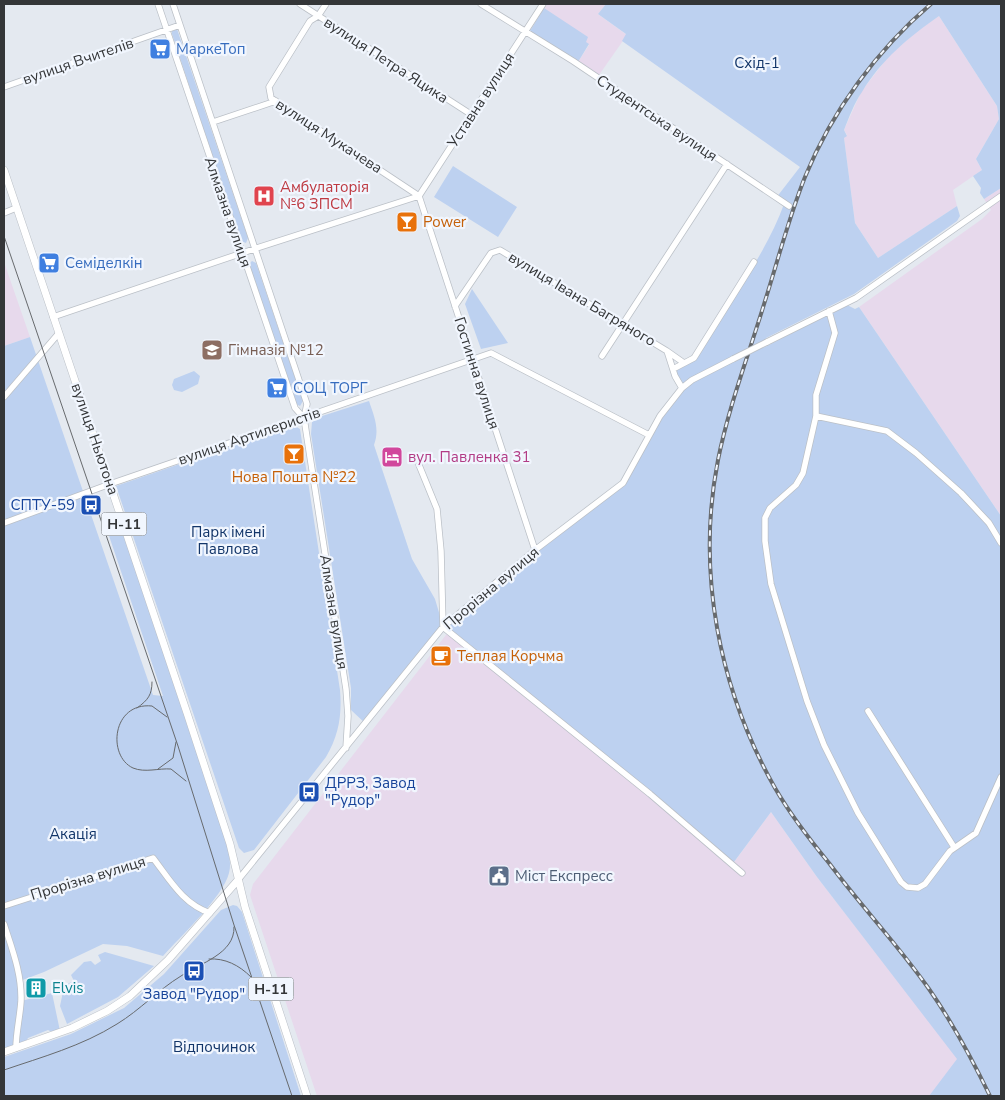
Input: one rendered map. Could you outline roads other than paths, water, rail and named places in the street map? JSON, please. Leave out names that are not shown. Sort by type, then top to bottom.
[{"type":"main road","name":"вулиця Ньютона","points":[[4,170],[227,836],[238,880]]},
{"type":"main road","name":"Прорізна вулиця","points":[[4,1052],[72,1028],[106,1012],[130,996],[157,972],[238,880]]},
{"type":"main road","name":"Н-11","points":[[238,880],[308,1096]]},
{"type":"street","name":"Алмазна вулиця","points":[[158,4],[295,408],[304,418]]},
{"type":"street","name":"Алмазна вулиця","points":[[173,4],[307,404],[304,418],[346,689],[348,716],[346,748]]},
{"type":"street","name":"вулиця Петра Яцика","points":[[300,4],[472,115]]},
{"type":"street","points":[[318,16],[326,4]]},
{"type":"street","name":"Студентська вулиця","points":[[481,4],[579,65],[789,206]]},
{"type":"street","name":"Уставна вулиця","points":[[419,196],[543,4]]},
{"type":"street","name":"вулиця Мукачева","points":[[318,16],[310,21],[269,87],[271,98],[419,196]]},
{"type":"street","name":"вулиця Вчителів","points":[[4,87],[180,25]]},
{"type":"street","points":[[213,122],[276,101]]},
{"type":"street","points":[[602,356],[727,164]]},
{"type":"street","points":[[53,317],[254,248],[419,196]]},
{"type":"street","name":"Гостинна вулиця","points":[[419,196],[535,550]]},
{"type":"street","name":"Прорізна вулиця","points":[[238,880],[443,627],[535,550],[623,483],[660,416],[682,388],[692,380],[856,298],[893,274],[1001,196]]},
{"type":"street","points":[[4,212],[16,208]]},
{"type":"street","name":"вулиця Івана Багряного","points":[[455,306],[491,253],[500,250],[667,351],[674,369],[674,376],[682,388]]},
{"type":"street","points":[[674,369],[694,358],[754,262]]},
{"type":"street","points":[[829,311],[835,332],[816,395],[816,416],[800,479],[775,501],[765,518],[765,540],[771,584],[807,701],[824,746],[858,814],[901,882],[907,887],[918,888],[925,884],[954,848],[966,842],[976,833],[1001,778]]},
{"type":"street","points":[[4,398],[59,334]]},
{"type":"street","points":[[667,351],[684,363]]},
{"type":"street","name":"вулиця Артилеристів","points":[[4,523],[110,484],[491,354],[649,435]]},
{"type":"street","points":[[816,416],[887,431],[916,453],[961,493],[989,523],[1001,543]]},
{"type":"street","points":[[418,465],[437,509],[441,552],[443,627],[650,794],[742,873]]},
{"type":"street","points":[[868,711],[954,848]]},
{"type":"street","name":"Прорізна вулиця","points":[[4,906],[153,858],[186,901],[196,908],[210,913]]},
{"type":"street","points":[[4,924],[20,981],[21,1001],[16,1048]]},
{"type":"tram line","points":[[4,236],[178,746],[234,925],[292,1096]]},
{"type":"tram line","points":[[137,708],[149,697],[152,682]]},
{"type":"tram line","points":[[167,717],[152,706],[139,707],[128,712],[118,731],[119,753],[125,762],[133,768],[142,770],[171,769],[186,781]]},
{"type":"tram line","points":[[158,769],[173,758],[176,742]]},
{"type":"tram line","points":[[4,1070],[76,1045],[117,1024],[173,982],[223,951],[233,936],[234,927]]},
{"type":"tram line","points":[[209,959],[232,963],[251,977]]},
{"type":"railway","points":[[931,4],[892,41],[842,105],[816,153],[799,192],[733,399],[718,460],[712,502],[710,545],[712,587],[717,629],[739,711],[775,788],[808,836],[929,989],[961,1041],[990,1096]]},
{"type":"place","name":"МаркеТоп","points":[[160,49]]},
{"type":"place","name":"Амбулаторія №6 ЗПСМ","points":[[264,196]]},
{"type":"place","name":"Power","points":[[407,222]]},
{"type":"place","name":"Семіделкін","points":[[49,263]]},
{"type":"place","name":"Гімназія №12","points":[[212,350]]},
{"type":"place","name":"СОЦ ТОРГ","points":[[277,388]]},
{"type":"place","name":"Нова Пошта №22","points":[[294,454]]},
{"type":"place","name":"вул. Павленка 31","points":[[392,457]]},
{"type":"place","name":"СПТУ-59","points":[[91,505]]},
{"type":"place","name":"Теплая Корчма","points":[[441,656]]},
{"type":"place","name":"ДРРЗ, Завод \"Рудор\"","points":[[309,792]]},
{"type":"place","name":"Міст Експресс","points":[[499,876]]},
{"type":"place","name":"Завод \"Рудор\"","points":[[194,971]]},
{"type":"place","name":"Elvis","points":[[36,988]]},
{"type":"park label","name":"Схід-1","points":[[757,63]]},
{"type":"park label","name":"Парк імені Павлова","points":[[228,540]]},
{"type":"park label","name":"Акація","points":[[73,834]]},
{"type":"park label","name":"Відпочинок","points":[[214,1047]]}]
